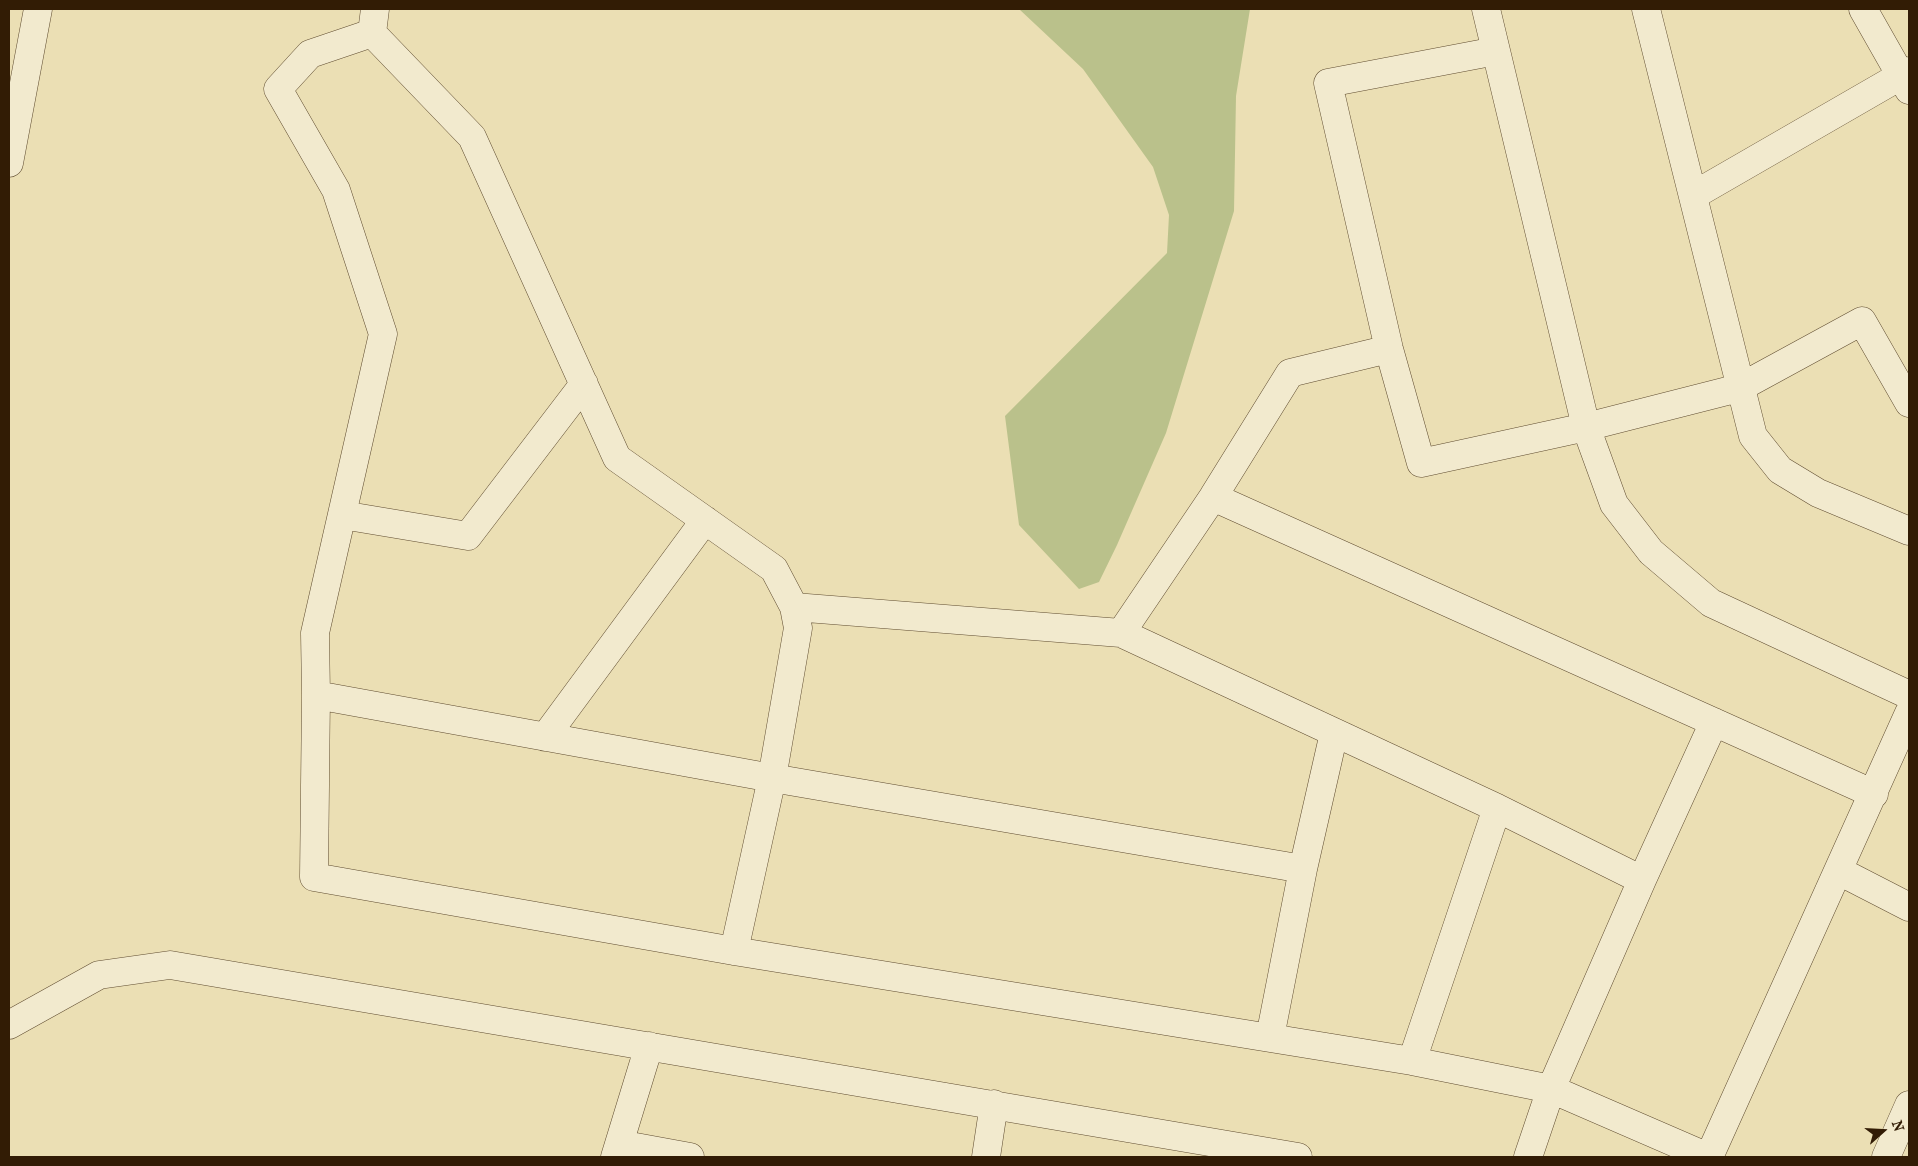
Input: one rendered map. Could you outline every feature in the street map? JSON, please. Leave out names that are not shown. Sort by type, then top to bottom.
[{"type":"street","points":[[9,163],[38,9]]},
{"type":"street","points":[[1486,9],[1586,428],[1614,504],[1651,552],[1711,603],[1909,695]]},
{"type":"street","points":[[1646,9],[1694,195],[1739,388],[1753,436],[1780,470],[1818,493],[1906,526]]},
{"type":"street","points":[[1694,195],[1906,79],[1863,9]]},
{"type":"street","points":[[734,951],[772,778],[798,628],[794,607],[774,569],[617,458],[472,137],[374,21],[310,54],[278,89],[336,190],[383,334],[315,633],[314,877],[734,951],[1412,1061],[1552,1090],[1709,1157],[1909,713]]},
{"type":"street","points":[[1496,51],[1328,83],[1390,349],[1421,463],[1586,428],[1739,388],[1862,322],[1909,403]]},
{"type":"street","points":[[1121,633],[1213,497],[1290,373],[1390,349]]},
{"type":"street","points":[[342,515],[468,536],[584,384]]},
{"type":"street","points":[[1213,497],[1874,794]]},
{"type":"street","points":[[545,736],[705,520]]},
{"type":"street","points":[[794,607],[1121,633],[1497,808],[1642,880]]},
{"type":"street","points":[[316,695],[772,778],[1304,868]]},
{"type":"street","points":[[1528,1157],[1552,1090],[1642,880],[1714,722]]},
{"type":"street","points":[[1270,1037],[1304,868],[1334,733]]},
{"type":"street","points":[[1412,1061],[1497,808]]},
{"type":"street","points":[[1838,871],[1909,907]]},
{"type":"street","points":[[9,1025],[99,976],[170,965],[1298,1157]]},
{"type":"street","points":[[649,1046],[617,1151],[690,1157]]},
{"type":"street","points":[[986,1157],[994,1104]]},
{"type":"street","points":[[1886,1157],[1909,1104]]},
{"type":"green space","points":[[1019,9],[1250,9],[1236,96],[1234,211],[1166,433],[1099,582],[1079,589],[1019,525],[1005,416],[1167,253],[1169,215],[1153,167],[1083,69]]}]
